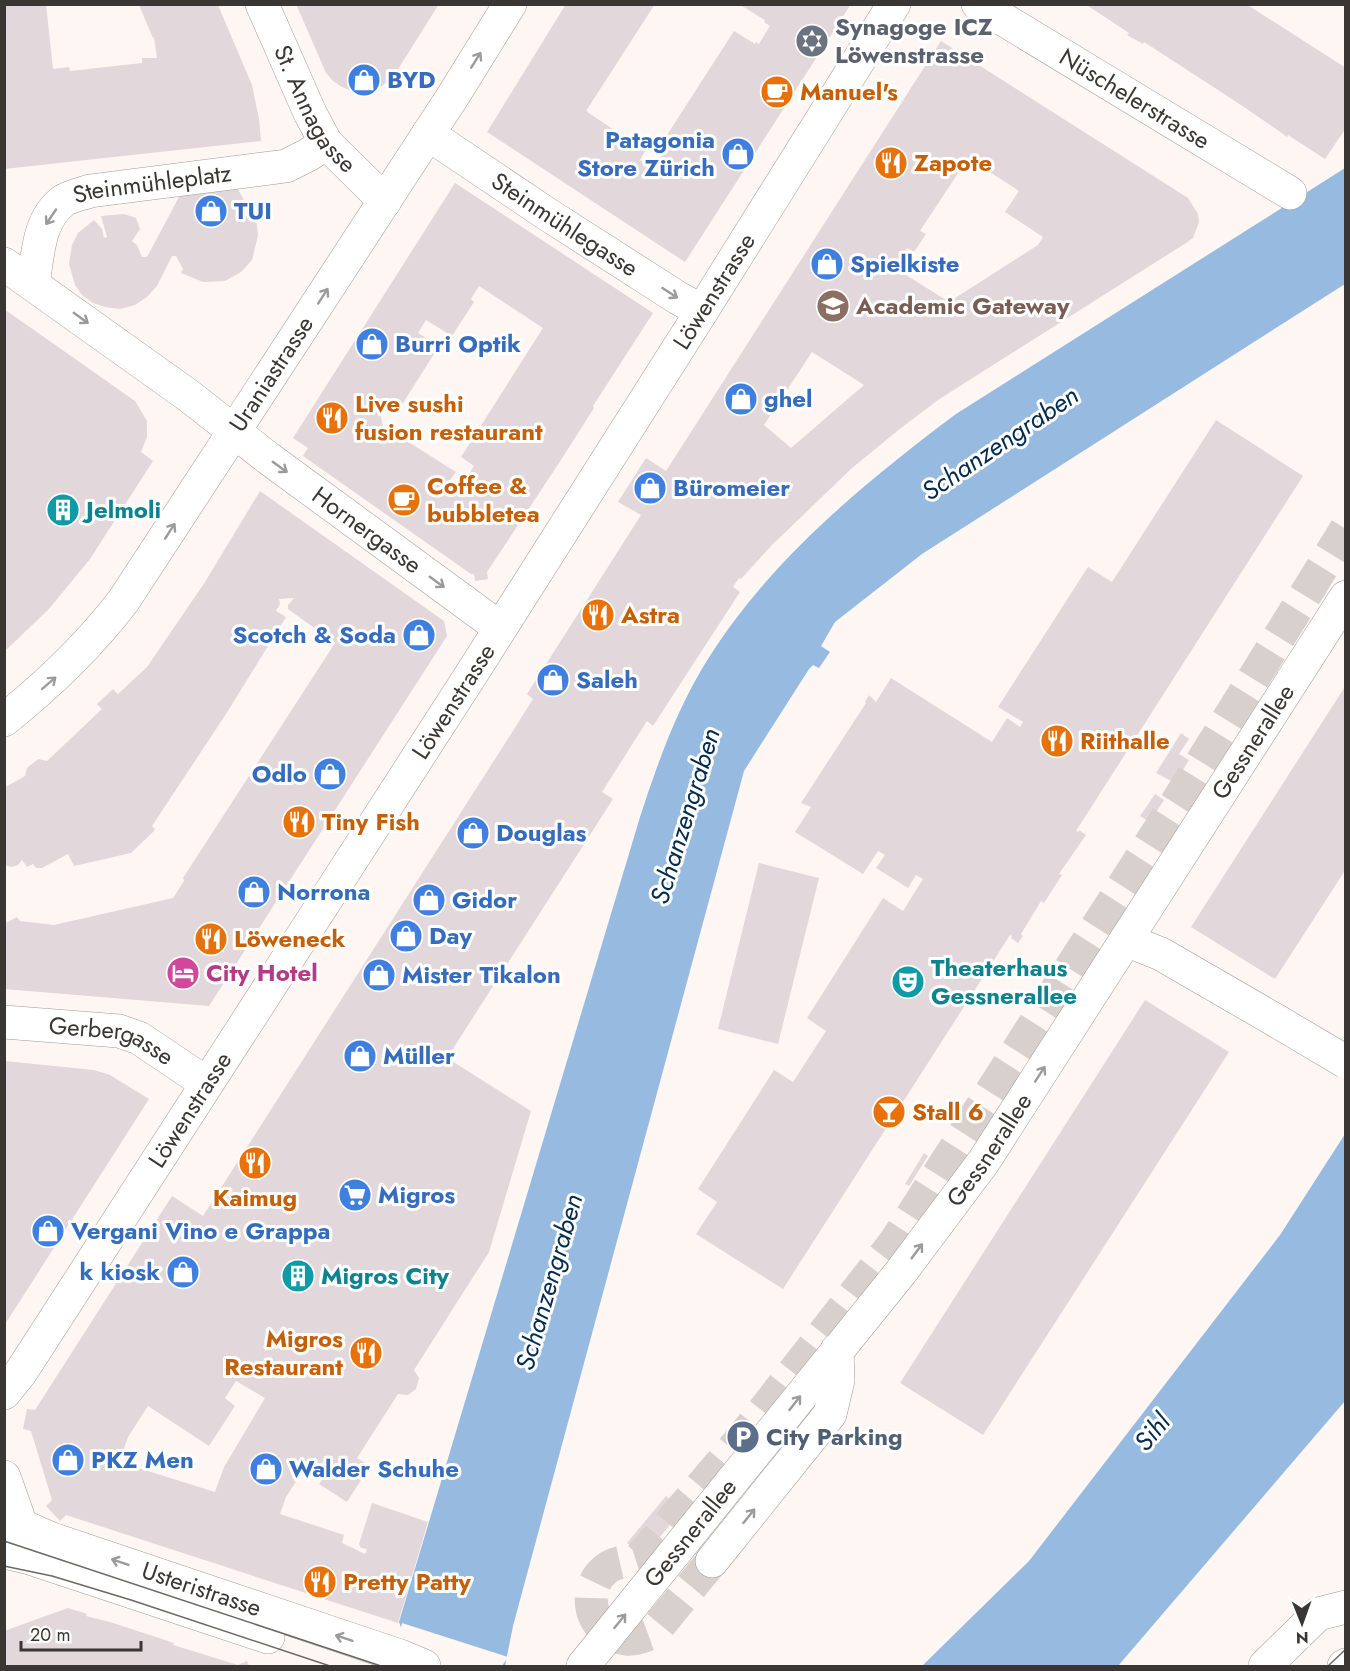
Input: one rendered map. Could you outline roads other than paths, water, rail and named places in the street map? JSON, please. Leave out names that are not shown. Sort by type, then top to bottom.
[{"type":"street","name":"St. Annagasse","points":[[262,4],[310,113],[326,143],[385,201]]},
{"type":"street","name":"Uraniastrasse","points":[[4,720],[63,670],[107,623],[145,570],[510,4]]},
{"type":"street","name":"Löwenstrasse","points":[[4,1393],[21,1372],[500,628],[894,4]]},
{"type":"street","name":"Nüschelerstrasse","points":[[978,4],[1290,193]]},
{"type":"street","name":"Steinmühlegasse","points":[[428,134],[556,220],[702,311]]},
{"type":"street","name":"Steinmühleplatz","points":[[33,284],[39,244],[47,218],[64,200],[90,191],[286,166],[326,143]]},
{"type":"street","points":[[4,264],[189,396],[233,432]]},
{"type":"street","name":"Hornergasse","points":[[233,432],[500,628]]},
{"type":"street","name":"Gessnerallee","points":[[583,1666],[901,1272],[984,1161],[1346,597]]},
{"type":"street","points":[[1126,940],[1161,954],[1346,1062]]},
{"type":"street","name":"Gerbergasse","points":[[4,1022],[119,1031],[139,1038],[206,1083]]},
{"type":"street","points":[[712,1562],[830,1414],[838,1380],[837,1350]]},
{"type":"street","points":[[4,1477],[10,1532],[30,1558],[359,1666]]},
{"type":"street","name":"Usteristrasse","points":[[10,1532],[52,1539],[412,1661]]},
{"type":"street","points":[[1264,1666],[1318,1614],[1346,1607]]},
{"type":"water","name":"Schanzengraben","points":[[1345,168],[1345,284],[922,554],[835,622],[821,646],[830,652],[819,668],[813,665],[809,669],[744,771],[513,1626],[505,1666],[397,1666],[405,1638],[399,1622],[640,817],[661,756],[678,716],[708,659],[733,623],[789,556],[853,496],[921,440],[956,414]]},
{"type":"water","name":"Sihl","points":[[1345,1134],[1345,1401],[1118,1666],[922,1666],[1029,1561],[1280,1235]]},
{"type":"tunnel","points":[[712,1561],[653,1633],[626,1639],[614,1636],[597,1621],[591,1599],[598,1578],[610,1566],[641,1557],[743,1437],[895,1242],[1180,797],[1346,529]]},
{"type":"tram line","points":[[4,1541],[381,1666]]},
{"type":"tram line","points":[[4,1566],[52,1576],[131,1600],[330,1666]]},
{"type":"tram line","points":[[1328,1666],[1346,1649]]},
{"type":"place","name":"Synagoge ICZ Löwenstrasse","points":[[812,41]]},
{"type":"place","name":"BYD","points":[[364,80]]},
{"type":"place","name":"Manuel's","points":[[777,92]]},
{"type":"place","name":"Patagonia Store Zürich","points":[[738,154]]},
{"type":"place","name":"Zapote","points":[[891,163]]},
{"type":"place","name":"TUI","points":[[211,211]]},
{"type":"place","name":"Spielkiste","points":[[827,264]]},
{"type":"place","name":"Academic Gateway","points":[[833,306]]},
{"type":"place","name":"Burri Optik","points":[[372,344]]},
{"type":"place","name":"ghel","points":[[741,399]]},
{"type":"place","name":"Live sushi fusion restaurant","points":[[332,418]]},
{"type":"place","name":"Büromeier","points":[[650,488]]},
{"type":"place","name":"Coffee & bubbletea","points":[[404,500]]},
{"type":"place","name":"Jelmoli","points":[[63,510]]},
{"type":"place","name":"Astra","points":[[598,615]]},
{"type":"place","name":"Scotch & Soda","points":[[419,635]]},
{"type":"place","name":"Saleh","points":[[553,680]]},
{"type":"place","name":"Riithalle","points":[[1057,741]]},
{"type":"place","name":"Odlo","points":[[330,774]]},
{"type":"place","name":"Tiny Fish","points":[[299,822]]},
{"type":"place","name":"Douglas","points":[[473,833]]},
{"type":"place","name":"Norrona","points":[[254,892]]},
{"type":"place","name":"Gidor","points":[[429,900]]},
{"type":"place","name":"Day","points":[[406,936]]},
{"type":"place","name":"Löweneck","points":[[211,939]]},
{"type":"place","name":"City Hotel","points":[[183,973]]},
{"type":"place","name":"Mister Tikalon","points":[[379,975]]},
{"type":"place","name":"Theaterhaus Gessnerallee","points":[[908,982]]},
{"type":"place","name":"Müller","points":[[360,1056]]},
{"type":"place","name":"Stall 6","points":[[889,1112]]},
{"type":"place","name":"Kaimug","points":[[255,1163]]},
{"type":"place","name":"Migros","points":[[355,1195]]},
{"type":"place","name":"Vergani Vino e Grappa","points":[[48,1231]]},
{"type":"place","name":"k kiosk","points":[[183,1272]]},
{"type":"place","name":"Migros City","points":[[298,1276]]},
{"type":"place","name":"Migros Restaurant","points":[[366,1353]]},
{"type":"place","name":"City Parking","points":[[743,1437]]},
{"type":"place","name":"PKZ Men","points":[[68,1460]]},
{"type":"place","name":"Walder Schuhe","points":[[266,1469]]},
{"type":"place","name":"Pretty Patty","points":[[320,1582]]}]
